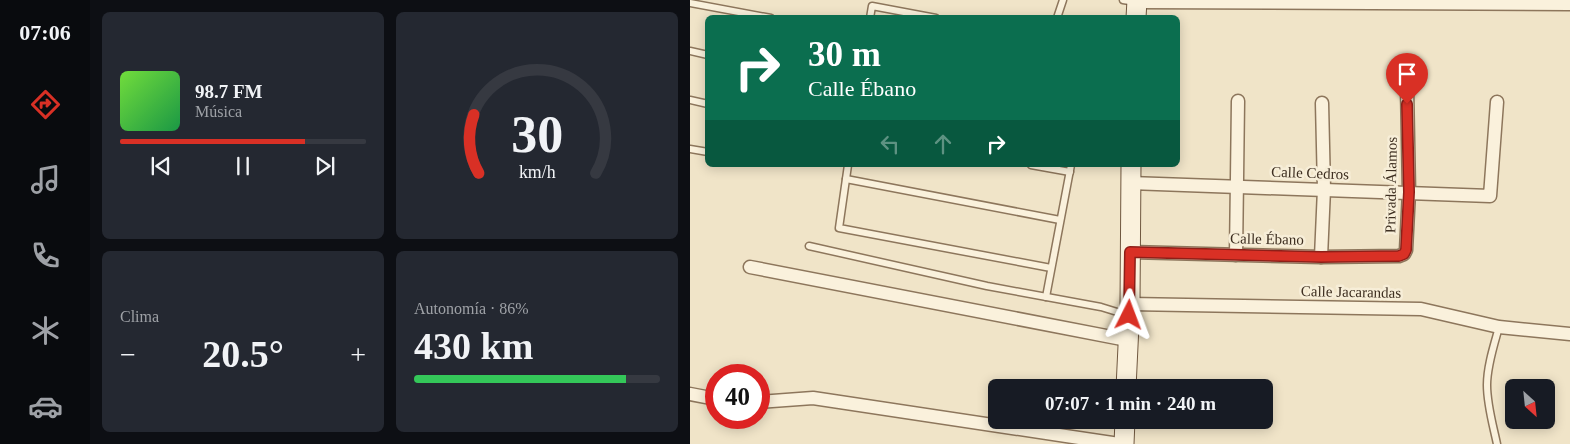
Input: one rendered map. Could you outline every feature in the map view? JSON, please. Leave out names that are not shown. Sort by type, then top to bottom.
[{"type":"street","points":[[1133,5],[1570,4]]},
{"type":"street","name":"Privada Álamos","points":[[1404,254],[1406,250],[1409,192],[1406,87]]},
{"type":"street","points":[[1236,255],[1238,101]]},
{"type":"street","name":"Calle Cedros","points":[[1130,174],[1236,186],[1490,196],[1497,102]]},
{"type":"street","points":[[1321,257],[1324,189],[1322,103]]},
{"type":"street","points":[[1126,379],[1129,309],[1130,174]]},
{"type":"street","name":"Calle Ébano","points":[[1130,252],[1321,257],[1399,256],[1404,254]]},
{"type":"street","points":[[750,267],[1127,340]]},
{"type":"street","name":"Calle Jacarandas","points":[[1129,309],[1422,310],[1499,327],[1570,334]]},
{"type":"street","points":[[690,394],[705,397]]},
{"type":"street","points":[[770,401],[813,398],[1120,444]]},
{"type":"street","points":[[1124,444],[1125,429]]},
{"type":"lane","points":[[1058,15],[1064,0]]},
{"type":"lane","points":[[690,3],[754,15]]},
{"type":"lane","points":[[872,3],[923,15]]},
{"type":"lane","points":[[690,51],[705,54]]},
{"type":"lane","points":[[690,100],[705,103]]},
{"type":"lane","points":[[690,149],[705,152]]},
{"type":"lane","points":[[848,167],[839,228],[1051,268]]},
{"type":"lane","points":[[1046,297],[1070,169],[1050,167]]},
{"type":"lane","points":[[846,179],[1060,220]]},
{"type":"lane","points":[[809,246],[987,286],[1101,308],[1129,309]]},
{"type":"lane","points":[[1497,444],[1487,384],[1492,351],[1499,327]]},
{"type":"route","points":[[1129,315],[1130,252],[1321,257],[1399,256],[1404,254],[1406,250],[1409,192],[1407,104]]}]
